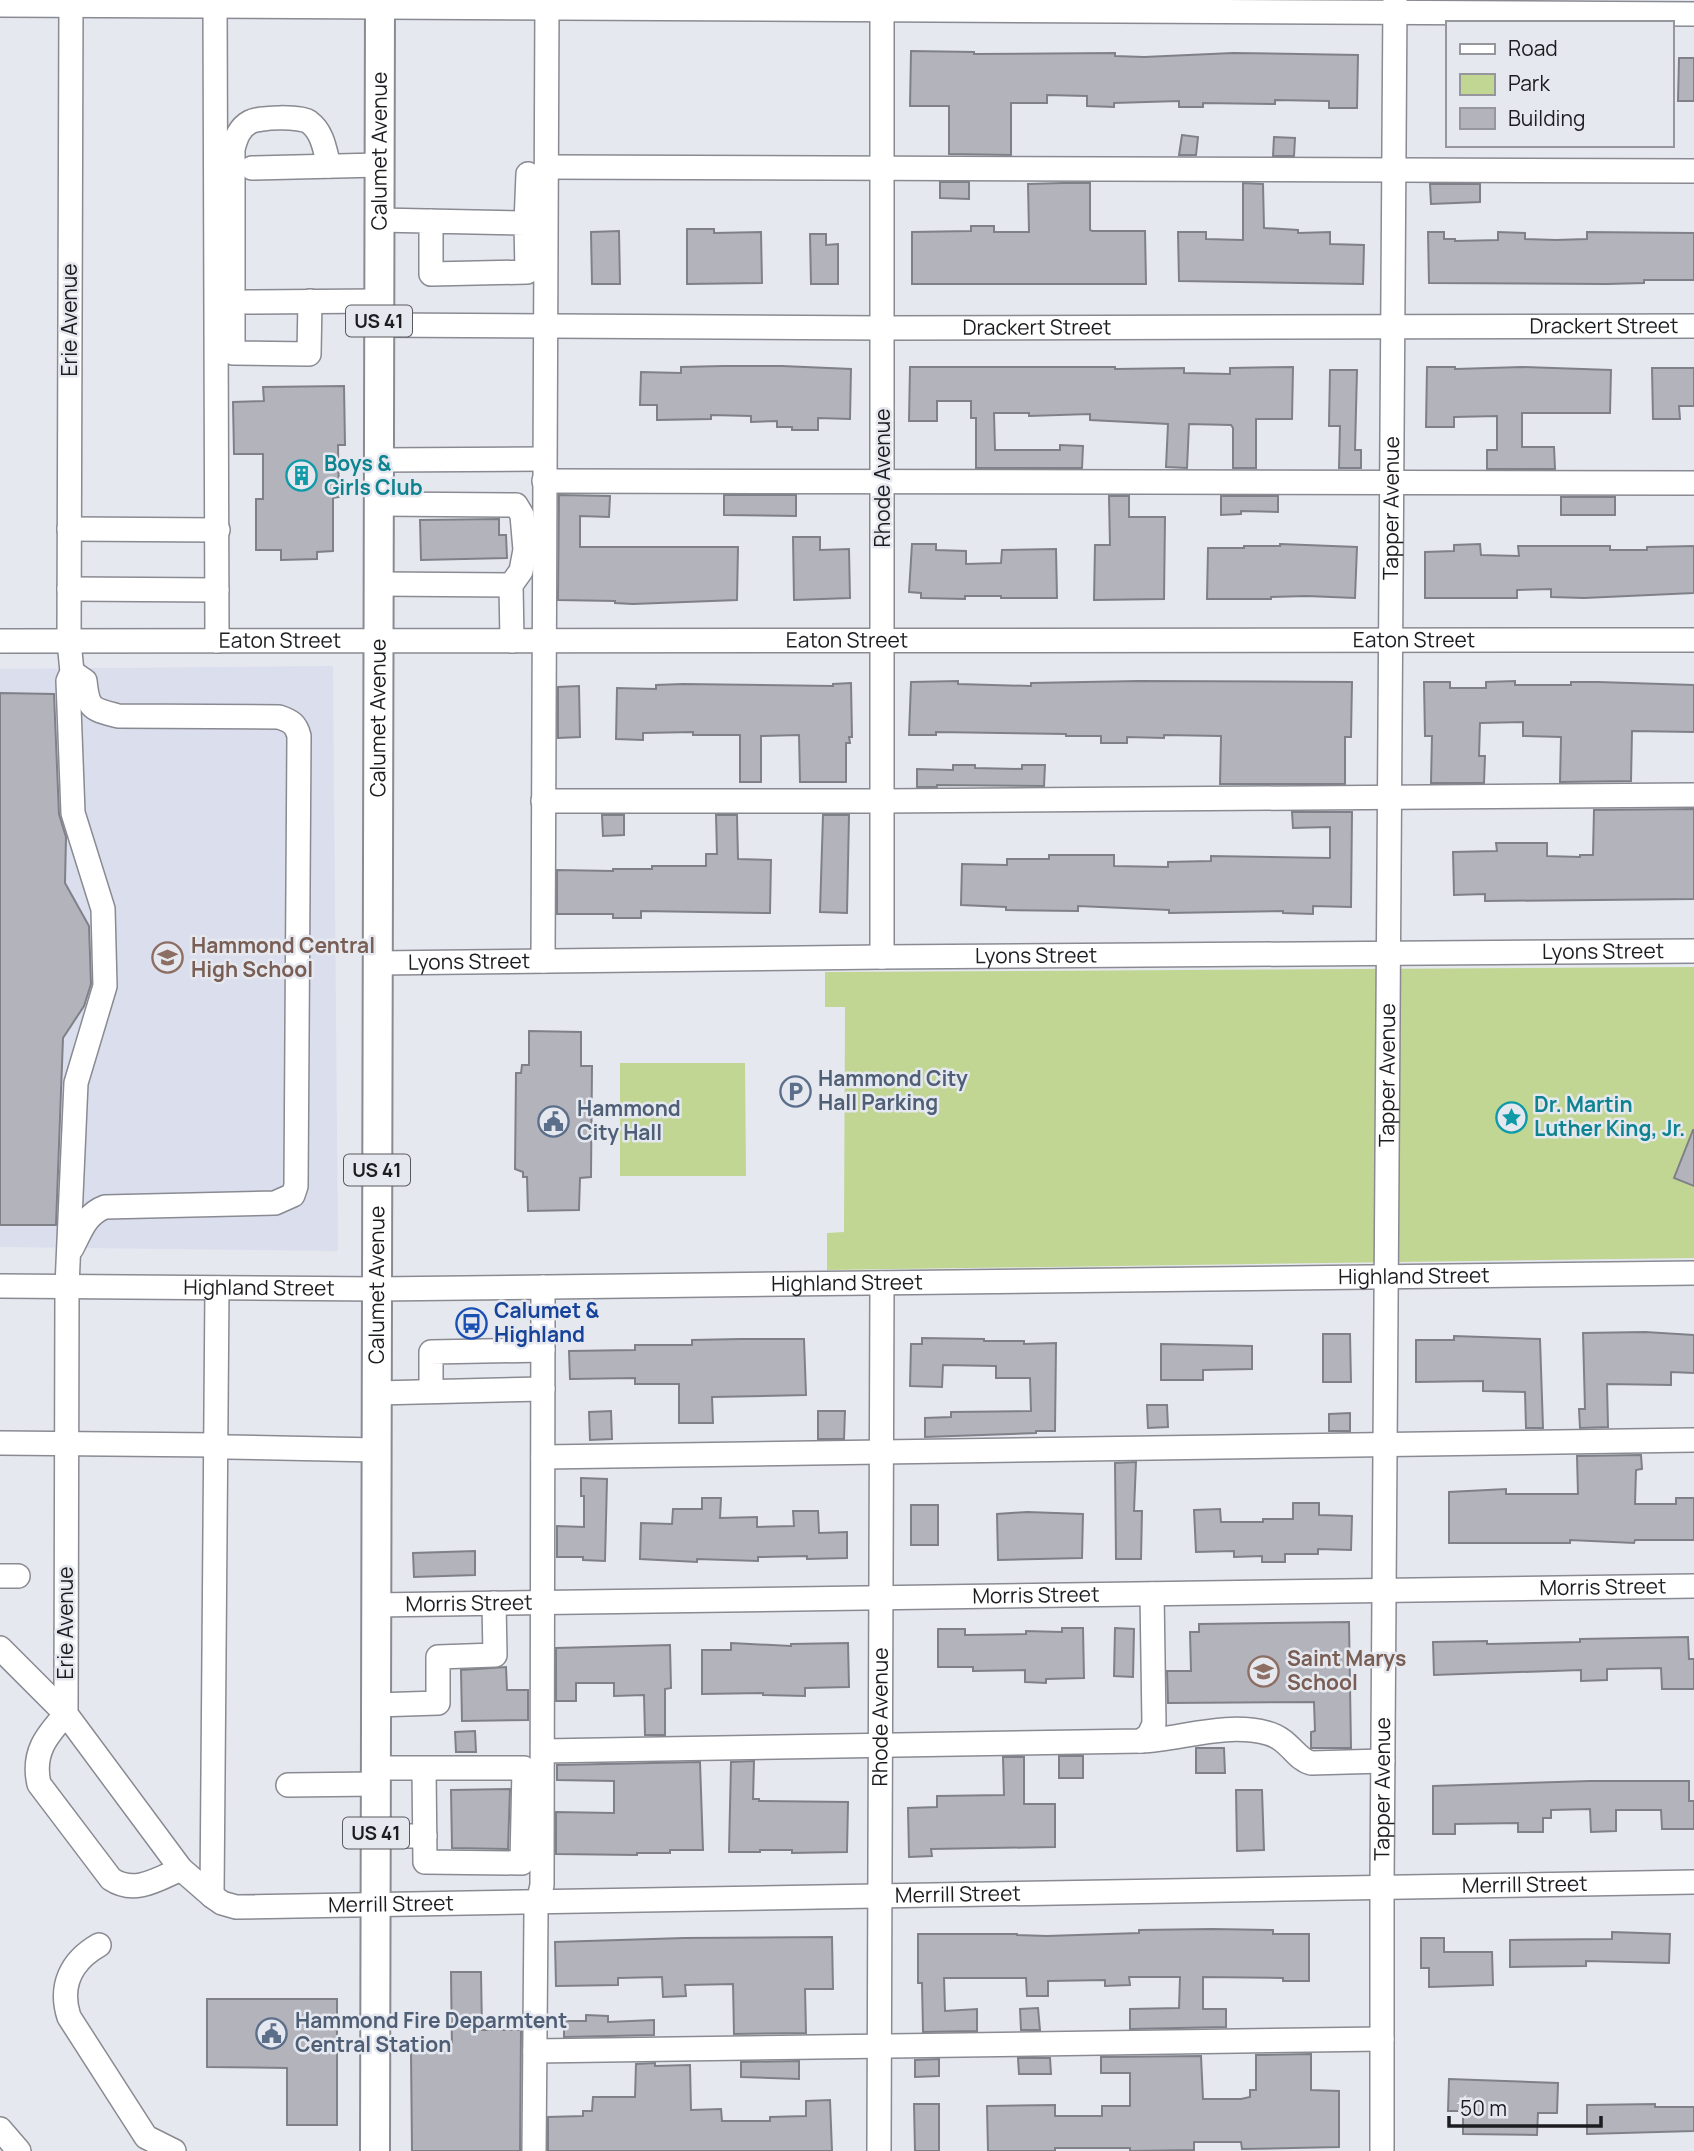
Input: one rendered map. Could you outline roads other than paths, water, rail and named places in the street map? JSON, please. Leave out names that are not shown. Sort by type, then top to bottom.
[{"type":"main road","name":"Calumet Avenue","points":[[375,2151],[380,4]]},
{"type":"street","name":"Erie Avenue","points":[[65,1714],[67,1286],[76,1083],[105,986],[103,909],[73,813],[68,681],[72,672],[69,641],[71,3]]},
{"type":"street","points":[[215,3],[217,641]]},
{"type":"street","points":[[0,5],[215,3],[1395,6],[1694,14]]},
{"type":"street","points":[[543,961],[545,326],[537,170],[547,4]]},
{"type":"street","name":"Rhode Avenue","points":[[882,5],[882,957]]},
{"type":"street","name":"Tapper Avenue","points":[[1382,2151],[1395,6]]},
{"type":"street","points":[[310,301],[309,354],[233,353],[233,149],[236,134],[251,121],[298,118],[308,121],[320,135],[329,166]]},
{"type":"street","points":[[252,168],[379,165]]},
{"type":"street","points":[[537,170],[1694,171]]},
{"type":"street","points":[[431,220],[431,274],[527,272],[526,223],[537,170]]},
{"type":"street","points":[[379,220],[526,223]]},
{"type":"street","name":"Drackert Street","points":[[247,302],[310,301],[379,313],[545,326],[1694,327]]},
{"type":"street","points":[[379,460],[544,470],[883,481],[1694,483]]},
{"type":"street","points":[[379,504],[516,505],[522,515],[525,550],[521,571],[511,585],[512,641]]},
{"type":"street","points":[[69,529],[218,530]]},
{"type":"street","points":[[379,584],[511,585]]},
{"type":"street","points":[[69,589],[218,590]]},
{"type":"street","name":"Eaton Street","points":[[0,641],[1694,640]]},
{"type":"street","points":[[69,1252],[87,1219],[105,1207],[275,1203],[293,1195],[296,1186],[299,757],[297,727],[289,720],[279,717],[118,716],[96,710],[87,701],[85,681],[72,672]]},
{"type":"street","points":[[543,801],[1694,795]]},
{"type":"street","name":"Lyons Street","points":[[377,963],[1694,951]]},
{"type":"street","name":"Highland Street","points":[[0,1286],[377,1289],[1694,1273]]},
{"type":"street","name":"Rhode Avenue","points":[[879,2151],[882,1283]]},
{"type":"street","points":[[534,2151],[536,1912],[542,1885],[543,1287]]},
{"type":"street","points":[[217,1288],[222,1446],[217,1899]]},
{"type":"street","points":[[431,1391],[431,1352],[543,1350]]},
{"type":"street","points":[[377,1393],[543,1389]]},
{"type":"street","points":[[543,1457],[1694,1440]]},
{"type":"street","points":[[0,1443],[377,1450]]},
{"type":"street","name":"Morris Street","points":[[376,1605],[1694,1586]]},
{"type":"street","points":[[1141,1741],[1149,1735],[1154,1724],[1152,1594]]},
{"type":"street","points":[[376,1704],[438,1703],[439,1657],[495,1655],[494,1604]]},
{"type":"street","points":[[0,1648],[65,1714],[181,1869],[217,1899]]},
{"type":"street","points":[[65,1714],[44,1739],[37,1755],[39,1784],[111,1879],[121,1885],[144,1885],[181,1869]]},
{"type":"street","points":[[543,1751],[1141,1741],[1165,1740],[1214,1730],[1250,1730],[1280,1738],[1304,1761],[1311,1763],[1383,1761]]},
{"type":"street","points":[[288,1785],[424,1768],[524,1768],[522,1863],[425,1862],[424,1768]]},
{"type":"street","points":[[376,1836],[425,1836]]},
{"type":"street","points":[[483,1863],[483,1902]]},
{"type":"street","name":"Merrill Street","points":[[217,1899],[236,1907],[1694,1882]]},
{"type":"street","points":[[99,1945],[78,1961],[69,1974],[65,2004],[69,2017],[146,2137],[174,2151]]},
{"type":"street","points":[[535,2051],[1382,2039]]},
{"type":"street","points":[[0,2129],[19,2151]]},
{"type":"place","name":"Boys & Girls Club","points":[[301,476]]},
{"type":"place","name":"Hammond Central High School","points":[[168,958]]},
{"type":"place","name":"Hammond City Hall Parking","points":[[795,1091]]},
{"type":"place","name":"Dr. Martin Luther King, Jr.","points":[[1511,1117]]},
{"type":"place","name":"Hammond City Hall","points":[[554,1121]]},
{"type":"place","name":"Calumet & Highland","points":[[471,1323]]},
{"type":"place","name":"Saint Marys School","points":[[1264,1671]]},
{"type":"place","name":"Hammond Fire Deparmtent Central Station","points":[[272,2033]]}]
